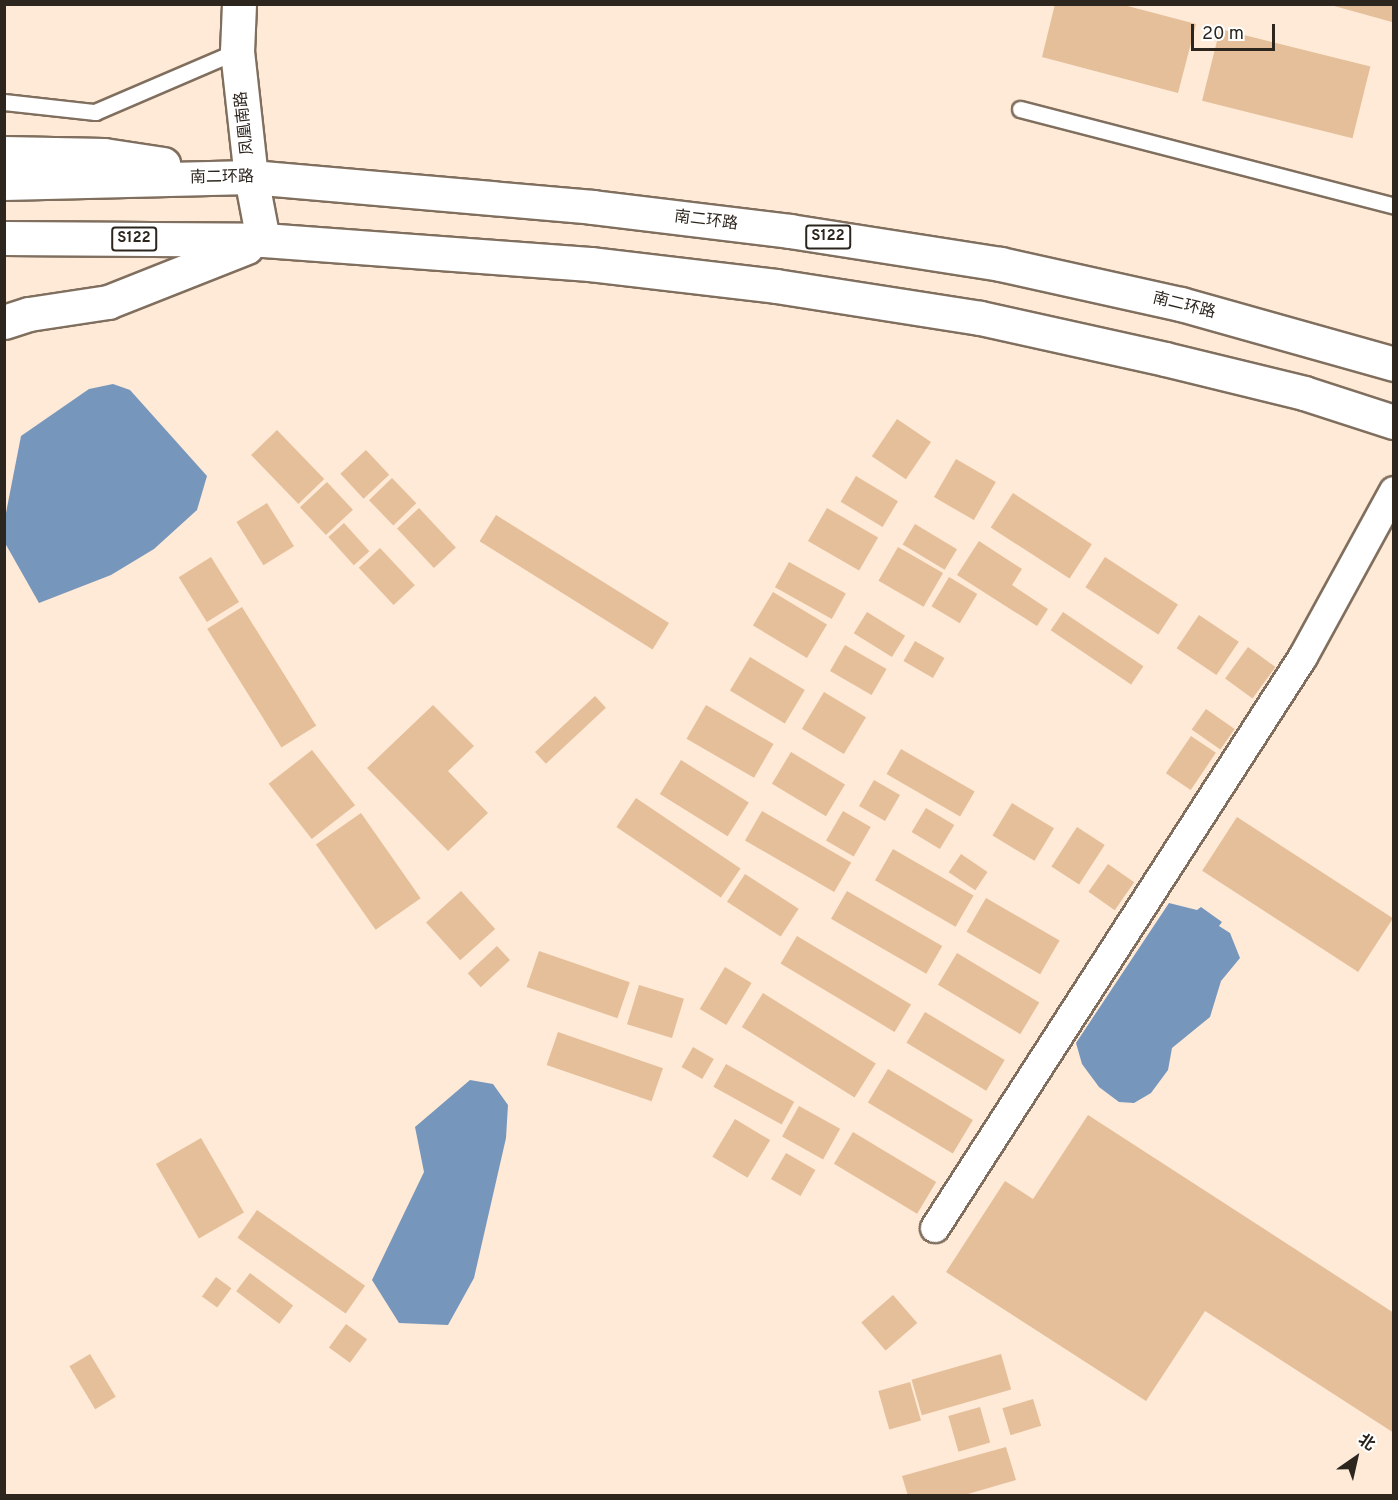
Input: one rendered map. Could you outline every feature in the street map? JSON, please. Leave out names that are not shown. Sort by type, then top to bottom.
[{"type":"main road","name":"凤凰南路","points":[[239,4],[237,51],[250,177],[263,240]]},
{"type":"main road","points":[[4,153],[104,155],[250,177]]},
{"type":"main road","name":"南二环路","points":[[4,183],[250,177],[604,208],[790,231],[1000,264],[1181,304],[1394,364]]},
{"type":"main road","name":"S122","points":[[4,238],[263,240],[590,264],[776,286],[980,318],[1304,393],[1394,422]]},
{"type":"main road","points":[[4,322],[29,314],[108,302],[263,240]]},
{"type":"street","points":[[935,1228],[1303,657],[1394,491]]},
{"type":"lane","points":[[4,102],[95,112],[237,51]]},
{"type":"lane","points":[[1020,109],[1394,206]]},
{"type":"water","points":[[113,384],[130,390],[207,476],[197,510],[154,549],[111,575],[39,603],[5,543],[5,518],[21,436],[89,389]]},
{"type":"water","points":[[1169,903],[1197,910],[1201,907],[1222,922],[1219,926],[1230,933],[1240,958],[1221,981],[1210,1017],[1172,1048],[1168,1070],[1151,1093],[1134,1103],[1119,1102],[1099,1087],[1082,1064],[1076,1043]]},
{"type":"water","points":[[470,1080],[493,1084],[508,1105],[506,1138],[474,1278],[448,1325],[399,1323],[372,1280],[424,1172],[415,1127]]},
{"type":"building","points":[[1055,4],[1120,4],[1196,24],[1178,93],[1042,57]]},
{"type":"building","points":[[1327,4],[1394,4],[1394,17],[1392,22]]},
{"type":"building","points":[[1220,29],[1370,66],[1352,138],[1202,101]]},
{"type":"building","points":[[897,419],[931,442],[906,479],[872,456]]},
{"type":"building","points":[[277,430],[324,479],[298,504],[251,455]]},
{"type":"building","points":[[366,450],[389,475],[364,499],[340,474]]},
{"type":"building","points":[[956,459],[996,482],[974,520],[934,497]]},
{"type":"building","points":[[856,476],[898,501],[883,527],[841,502]]},
{"type":"building","points":[[392,478],[416,503],[393,525],[369,500]]},
{"type":"building","points":[[327,482],[353,510],[326,535],[300,507]]},
{"type":"building","points":[[1013,493],[1092,544],[1070,579],[991,527]]},
{"type":"building","points":[[267,503],[294,546],[263,565],[236,522]]},
{"type":"building","points":[[419,508],[456,547],[434,568],[397,528]]},
{"type":"building","points":[[827,508],[878,538],[859,570],[808,541]]},
{"type":"building","points":[[496,515],[669,623],[653,649],[480,541]]},
{"type":"building","points":[[344,523],[369,551],[354,565],[328,537]]},
{"type":"building","points":[[915,524],[957,549],[945,570],[903,545]]},
{"type":"building","points":[[979,541],[1022,569],[1012,585],[1048,609],[1037,626],[957,575]]},
{"type":"building","points":[[898,547],[943,573],[924,607],[878,581]]},
{"type":"building","points":[[380,548],[415,585],[394,605],[359,568]]},
{"type":"building","points":[[211,557],[239,602],[207,622],[179,577]]},
{"type":"building","points":[[1105,557],[1178,604],[1158,635],[1085,587]]},
{"type":"building","points":[[789,562],[846,594],[832,619],[775,587]]},
{"type":"building","points":[[949,577],[977,594],[960,623],[931,606]]},
{"type":"building","points":[[773,592],[827,624],[807,658],[753,625]]},
{"type":"building","points":[[242,607],[316,726],[281,747],[207,629]]},
{"type":"building","points":[[867,612],[905,636],[892,657],[854,633]]},
{"type":"building","points":[[1063,612],[1143,666],[1131,684],[1051,630]]},
{"type":"building","points":[[1199,615],[1239,642],[1216,675],[1177,648]]},
{"type":"building","points":[[915,641],[944,658],[933,678],[904,661]]},
{"type":"building","points":[[845,645],[887,669],[872,695],[830,671]]},
{"type":"building","points":[[1248,647],[1276,667],[1253,699],[1225,679]]},
{"type":"building","points":[[750,657],[805,690],[785,723],[730,690]]},
{"type":"building","points":[[824,692],[866,717],[844,754],[802,729]]},
{"type":"building","points":[[595,696],[606,708],[546,764],[535,752]]},
{"type":"building","points":[[433,705],[474,746],[448,771],[488,813],[448,851],[367,768]]},
{"type":"building","points":[[706,705],[774,744],[754,778],[686,739]]},
{"type":"building","points":[[1206,709],[1235,729],[1220,750],[1192,729]]},
{"type":"building","points":[[1191,736],[1216,753],[1191,790],[1166,773]]},
{"type":"building","points":[[901,749],[975,792],[960,817],[886,774]]},
{"type":"building","points":[[312,750],[355,805],[312,839],[269,784]]},
{"type":"building","points":[[791,752],[845,784],[826,816],[772,784]]},
{"type":"building","points":[[681,760],[749,802],[728,836],[660,794]]},
{"type":"building","points":[[874,780],[900,795],[885,821],[859,806]]},
{"type":"building","points":[[636,798],[740,868],[721,897],[616,827]]},
{"type":"building","points":[[1012,803],[1054,828],[1034,861],[992,836]]},
{"type":"building","points":[[926,808],[954,825],[940,849],[912,832]]},
{"type":"building","points":[[762,811],[851,862],[834,892],[745,840]]},
{"type":"building","points":[[843,811],[871,827],[854,856],[826,840]]},
{"type":"building","points":[[361,813],[421,898],[376,930],[316,845]]},
{"type":"building","points":[[1237,817],[1393,918],[1358,972],[1202,871]]},
{"type":"building","points":[[1077,827],[1105,845],[1079,884],[1051,866]]},
{"type":"building","points":[[893,849],[974,896],[956,927],[875,880]]},
{"type":"building","points":[[961,854],[988,872],[975,890],[949,872]]},
{"type":"building","points":[[1108,864],[1134,882],[1115,910],[1088,892]]},
{"type":"building","points":[[745,874],[799,909],[781,937],[727,902]]},
{"type":"building","points":[[461,891],[495,929],[460,960],[426,922]]},
{"type":"building","points":[[847,891],[942,946],[926,974],[831,919]]},
{"type":"building","points":[[986,898],[1060,940],[1040,974],[966,932]]},
{"type":"building","points":[[797,936],[911,1005],[895,1032],[781,963]]},
{"type":"building","points":[[497,946],[510,960],[481,987],[468,973]]},
{"type":"building","points":[[539,951],[630,982],[617,1018],[527,987]]},
{"type":"building","points":[[957,953],[1039,1002],[1020,1034],[938,985]]},
{"type":"building","points":[[725,967],[752,983],[726,1025],[700,1009]]},
{"type":"building","points":[[639,985],[684,999],[672,1038],[627,1024]]},
{"type":"building","points":[[763,993],[876,1063],[855,1097],[742,1027]]},
{"type":"building","points":[[925,1012],[1005,1060],[986,1091],[906,1043]]},
{"type":"building","points":[[558,1032],[663,1068],[652,1101],[547,1065]]},
{"type":"building","points":[[693,1047],[714,1059],[702,1079],[682,1067]]},
{"type":"building","points":[[726,1064],[794,1102],[782,1125],[713,1087]]},
{"type":"building","points":[[888,1069],[973,1120],[953,1153],[868,1102]]},
{"type":"building","points":[[799,1106],[840,1129],[823,1159],[782,1137]]},
{"type":"building","points":[[1088,1115],[1394,1313],[1394,1433],[1205,1311],[1146,1401],[946,1272],[1005,1181],[1033,1199]]},
{"type":"building","points":[[735,1119],[770,1140],[747,1178],[712,1157]]},
{"type":"building","points":[[853,1132],[936,1182],[917,1214],[834,1164]]},
{"type":"building","points":[[201,1138],[244,1212],[199,1238],[156,1164]]},
{"type":"building","points":[[786,1153],[815,1170],[800,1196],[771,1179]]},
{"type":"building","points":[[257,1210],[365,1286],[346,1314],[237,1238]]},
{"type":"building","points":[[250,1273],[293,1305],[279,1324],[236,1291]]},
{"type":"building","points":[[216,1277],[231,1288],[217,1308],[202,1296]]},
{"type":"building","points":[[893,1295],[917,1323],[886,1350],[861,1323]]},
{"type":"building","points":[[346,1324],[367,1339],[350,1363],[329,1347]]},
{"type":"building","points":[[90,1354],[116,1397],[95,1409],[69,1366]]},
{"type":"building","points":[[1001,1354],[1011,1390],[922,1415],[912,1380]]},
{"type":"building","points":[[910,1382],[921,1420],[889,1430],[878,1391]]},
{"type":"building","points":[[1033,1399],[1041,1426],[1011,1435],[1002,1408]]},
{"type":"building","points":[[980,1407],[990,1443],[958,1452],[948,1416]]},
{"type":"building","points":[[1006,1447],[1016,1480],[961,1496],[908,1496],[902,1476]]}]
